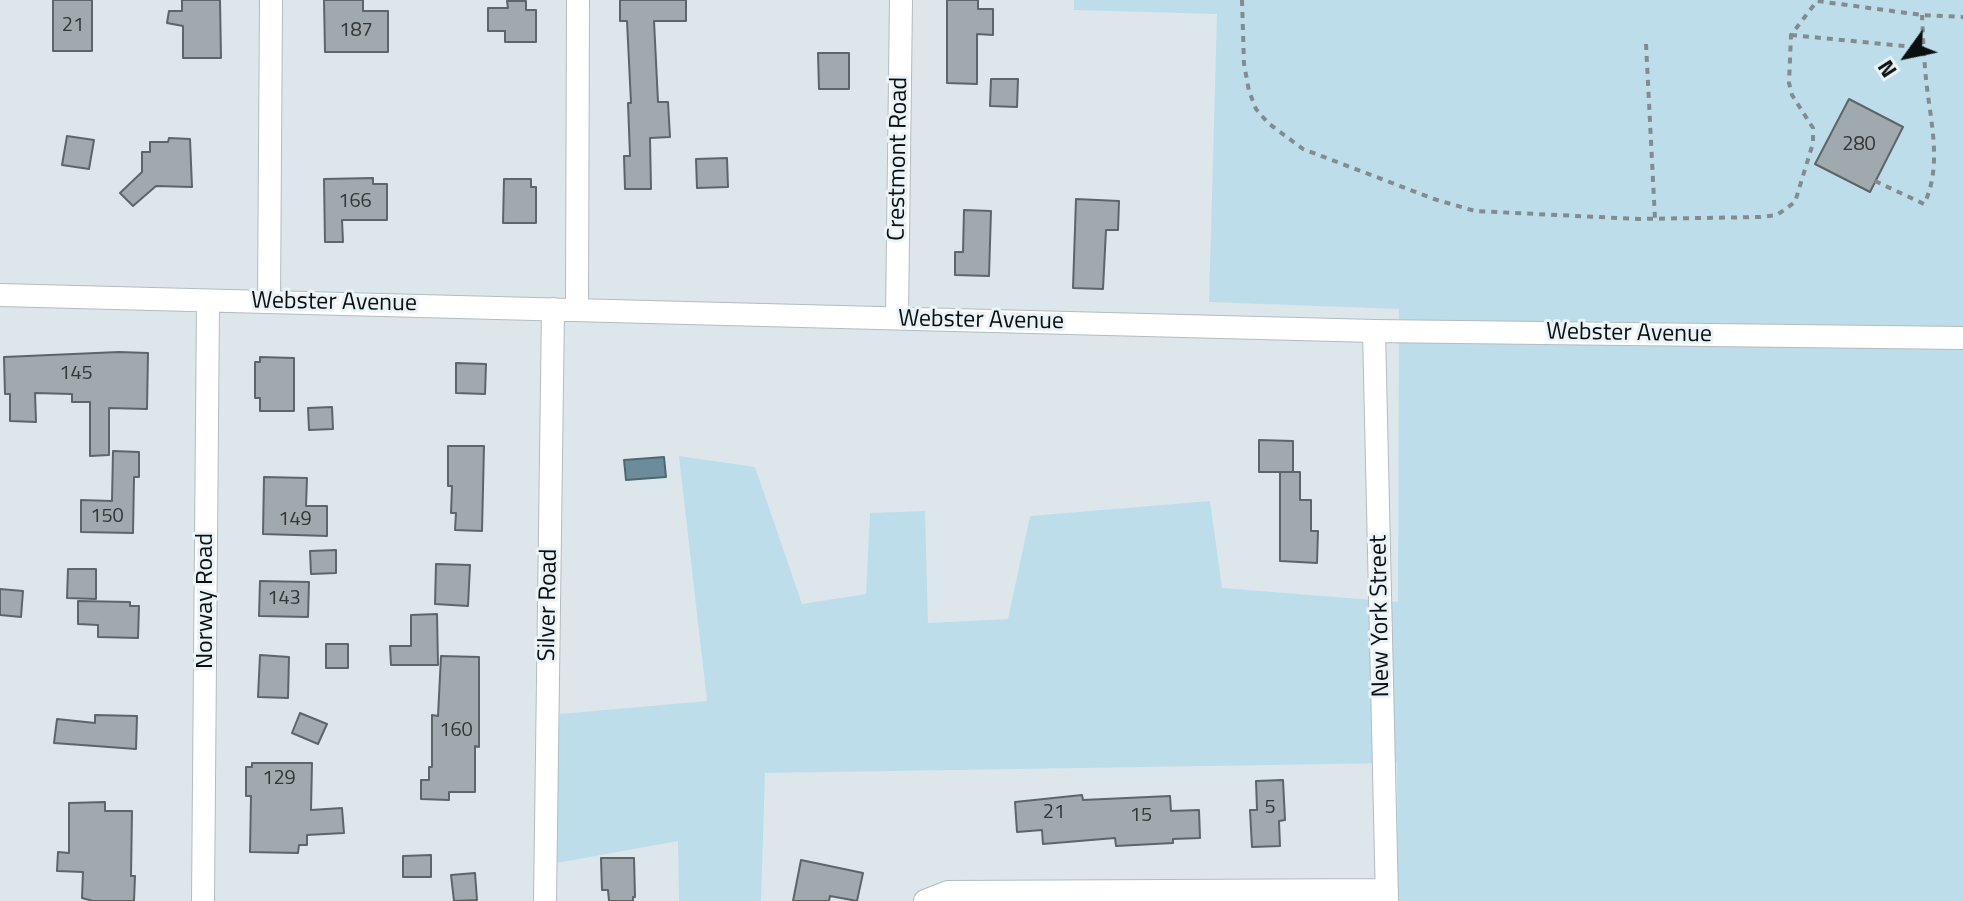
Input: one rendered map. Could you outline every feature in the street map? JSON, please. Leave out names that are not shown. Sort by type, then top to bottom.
[{"type":"street","points":[[269,301],[271,0]]},
{"type":"street","points":[[577,310],[578,0]]},
{"type":"street","name":"Crestmont Road","points":[[897,318],[901,0]]},
{"type":"street","name":"Webster Avenue","points":[[0,295],[1374,331],[1963,338]]},
{"type":"street","name":"Norway Road","points":[[203,901],[208,301]]},
{"type":"street","name":"Silver Road","points":[[545,901],[553,309]]},
{"type":"street","name":"New York Street","points":[[1374,331],[1387,896]]},
{"type":"street","points":[[925,901],[948,892],[1387,896]]},
{"type":"path","points":[[1242,0],[1244,64],[1256,109],[1268,123],[1303,149],[1420,194],[1475,211],[1655,219],[1777,215],[1795,202],[1813,143],[1813,128],[1792,95],[1789,83],[1791,35],[1817,1],[1922,15],[1963,17]]},
{"type":"path","points":[[1875,181],[1924,204],[1931,191],[1932,118],[1922,15]]},
{"type":"path","points":[[1791,35],[1924,48]]},
{"type":"path","points":[[1646,44],[1655,219]]},
{"type":"shaded area","points":[[1074,0],[1963,0],[1963,901],[1398,901],[1397,763],[765,773],[761,901],[679,901],[678,841],[551,864],[560,714],[707,701],[679,456],[755,467],[802,604],[866,594],[870,513],[925,511],[928,623],[1008,619],[1030,516],[1210,501],[1222,588],[1398,602],[1399,309],[1209,302],[1217,14],[1074,10]]},
{"type":"shaded area","points":[[664,457],[666,477],[626,480],[624,460]]},
{"type":"building","points":[[53,0],[92,0],[92,51],[53,51]]},
{"type":"building","points":[[182,0],[220,0],[221,58],[183,58],[183,26],[167,23],[169,11],[182,11]]},
{"type":"building","points":[[324,0],[363,0],[363,11],[388,11],[388,52],[325,52]]},
{"type":"building","points":[[620,0],[686,0],[686,21],[654,21],[658,102],[668,102],[670,137],[650,138],[651,189],[625,189],[624,156],[630,156],[628,103],[631,103],[627,21],[620,21]]},
{"type":"building","points":[[947,0],[978,0],[978,9],[993,9],[993,35],[977,34],[977,84],[947,83]]},
{"type":"building","points":[[507,1],[526,1],[526,10],[536,10],[536,42],[505,42],[505,31],[488,31],[488,8],[508,8]]},
{"type":"building","points":[[818,53],[849,53],[849,89],[819,89]]},
{"type":"building","points":[[991,79],[1018,79],[1017,107],[990,106]]},
{"type":"building","points":[[1849,99],[1903,127],[1870,192],[1815,164]]},
{"type":"building","points":[[67,136],[94,140],[89,169],[62,165]]},
{"type":"building","points":[[169,138],[190,139],[192,187],[156,186],[133,206],[120,193],[142,172],[142,152],[150,152],[150,142],[168,142]]},
{"type":"building","points":[[727,158],[728,187],[697,188],[696,159]]},
{"type":"building","points":[[373,178],[373,184],[387,184],[387,220],[342,220],[343,242],[325,242],[324,179]]},
{"type":"building","points":[[504,179],[531,179],[531,187],[536,187],[536,223],[503,223]]},
{"type":"building","points":[[1076,199],[1119,201],[1118,230],[1106,230],[1103,289],[1073,288]]},
{"type":"building","points":[[964,210],[991,211],[989,276],[955,275],[955,252],[963,252]]},
{"type":"building","points":[[148,353],[147,409],[109,408],[109,455],[90,456],[90,402],[72,402],[72,394],[35,393],[36,422],[10,421],[10,394],[5,394],[4,357]]},
{"type":"building","points":[[260,357],[294,358],[294,411],[260,411],[260,398],[255,398],[255,362],[260,362]]},
{"type":"building","points":[[456,363],[486,364],[485,394],[456,393]]},
{"type":"building","points":[[332,407],[333,429],[309,430],[308,408]]},
{"type":"building","points":[[1259,440],[1293,441],[1293,472],[1259,472]]},
{"type":"building","points":[[448,446],[484,446],[482,531],[455,530],[456,513],[451,513],[452,486],[448,486]]},
{"type":"building","points":[[113,451],[139,452],[139,477],[134,477],[133,533],[81,532],[81,500],[112,501]]},
{"type":"building","points":[[1280,472],[1300,472],[1300,500],[1311,500],[1311,531],[1318,531],[1317,563],[1280,561]]},
{"type":"building","points":[[264,477],[307,478],[306,506],[327,506],[327,536],[263,534]]},
{"type":"building","points":[[336,550],[336,573],[311,574],[310,551]]},
{"type":"building","points":[[436,564],[470,565],[468,606],[435,604]]},
{"type":"building","points":[[68,569],[96,569],[96,599],[67,598]]},
{"type":"building","points":[[260,581],[309,582],[308,617],[259,616]]},
{"type":"building","points":[[0,589],[23,591],[21,617],[0,615]]},
{"type":"building","points":[[78,601],[130,602],[130,606],[139,606],[138,638],[98,637],[98,625],[78,624]]},
{"type":"building","points":[[437,614],[438,665],[391,665],[390,646],[411,646],[411,615]]},
{"type":"building","points":[[326,644],[348,644],[348,668],[326,668]]},
{"type":"building","points":[[260,655],[289,657],[288,698],[258,697]]},
{"type":"building","points":[[441,656],[479,657],[479,747],[475,746],[475,792],[449,792],[449,800],[421,799],[421,780],[429,780],[429,767],[432,767],[432,715],[438,716]]},
{"type":"building","points":[[300,713],[327,724],[318,744],[292,733]]},
{"type":"building","points":[[95,715],[137,716],[136,749],[54,743],[57,719],[95,723]]},
{"type":"building","points":[[252,763],[312,763],[311,810],[342,808],[344,833],[307,835],[307,845],[299,845],[298,853],[250,852],[251,796],[246,796],[246,767],[252,767]]},
{"type":"building","points":[[1283,780],[1285,820],[1279,821],[1280,846],[1252,847],[1250,810],[1257,810],[1256,781]]},
{"type":"building","points":[[1082,795],[1083,800],[1170,796],[1171,811],[1199,810],[1200,838],[1173,839],[1173,843],[1116,846],[1115,838],[1043,844],[1042,830],[1017,832],[1015,802]]},
{"type":"building","points":[[105,802],[105,811],[132,811],[131,876],[135,876],[134,901],[82,898],[83,872],[57,871],[58,852],[69,853],[69,803]]},
{"type":"building","points":[[431,855],[431,877],[403,877],[403,856]]},
{"type":"building","points":[[601,858],[634,858],[633,901],[609,901],[608,890],[602,890]]},
{"type":"building","points":[[801,860],[863,873],[857,901],[830,896],[829,901],[793,901]]},
{"type":"building","points":[[475,873],[477,900],[454,901],[451,875]]}]
